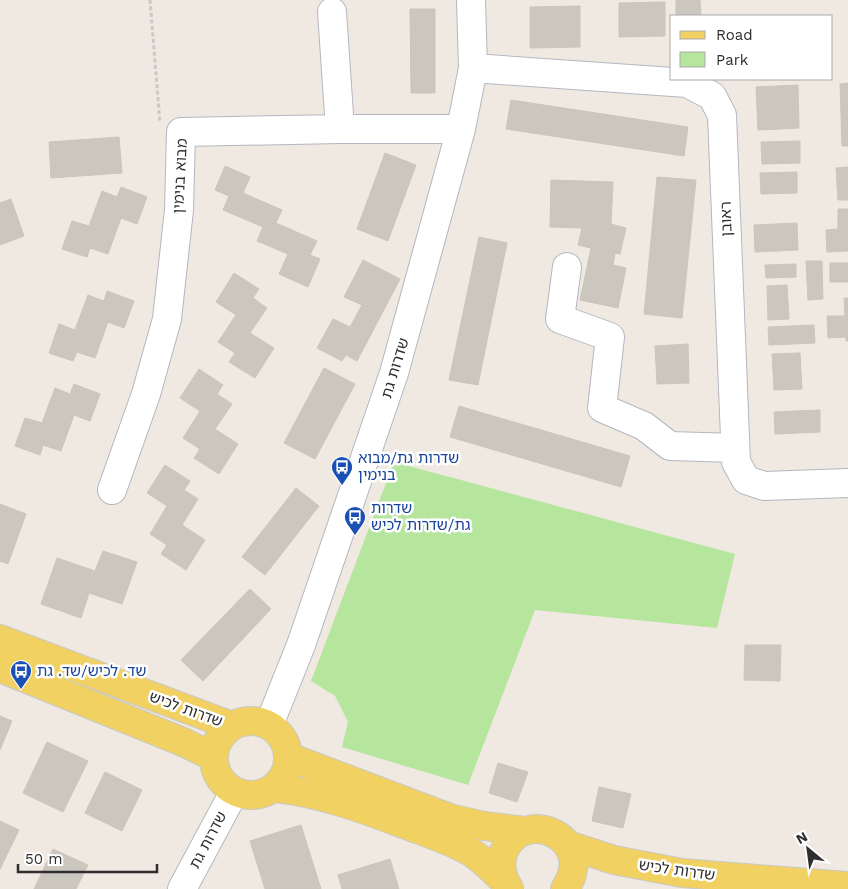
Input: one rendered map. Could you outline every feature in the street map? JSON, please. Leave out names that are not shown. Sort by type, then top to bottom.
[{"type":"main road","name":"שדרות לכיש","points":[[0,639],[232,726]]},
{"type":"main road","name":"שדרות לכיש","points":[[0,668],[183,742],[214,758]]},
{"type":"main road","points":[[244,721],[257,721],[269,725],[279,733],[286,744],[289,757],[282,779],[274,788],[265,793],[244,795],[234,792],[219,777],[215,768],[216,745],[222,734],[232,726],[244,721]]},
{"type":"main road","points":[[289,757],[450,818],[484,826],[525,831]]},
{"type":"main road","points":[[274,788],[295,790],[374,813],[440,838],[470,852],[487,864],[507,885]]},
{"type":"main road","name":"שדרות לכיש","points":[[525,831],[537,829],[549,831],[559,836],[568,845],[614,860],[682,873],[848,886]]},
{"type":"main road","points":[[507,885],[501,869],[502,857],[507,846],[515,837],[525,831]]},
{"type":"main road","points":[[565,889],[571,880],[574,868],[573,856],[568,845]]},
{"type":"street","name":"שדרות גת","points":[[269,725],[301,644],[394,373],[461,129],[473,68],[471,0]]},
{"type":"street","points":[[332,12],[340,129]]},
{"type":"street","name":"ראובן","points":[[473,68],[686,83],[712,96],[722,115],[736,462],[746,480],[764,486],[848,483]]},
{"type":"street","name":"מבוא בנימין","points":[[112,490],[146,394],[167,319],[179,210],[180,132],[461,129]]},
{"type":"street","points":[[568,267],[560,319],[610,336],[602,408],[644,426],[670,446],[735,448]]},
{"type":"street","name":"שדרות גת","points":[[182,889],[234,792]]},
{"type":"path","points":[[150,0],[160,124],[180,132]]},
{"type":"green space","points":[[394,462],[735,554],[717,628],[535,610],[468,785],[342,747],[348,722],[335,696],[311,681]]},
{"type":"building","points":[[676,0],[700,0],[701,15],[676,15]]},
{"type":"building","points":[[665,2],[665,36],[619,37],[619,3]]},
{"type":"building","points":[[580,6],[580,47],[530,48],[530,7]]},
{"type":"building","points":[[410,9],[435,9],[435,93],[411,93]]},
{"type":"building","points":[[848,83],[848,146],[842,146],[840,84]]},
{"type":"building","points":[[798,85],[799,128],[758,130],[756,87]]},
{"type":"building","points":[[511,100],[688,127],[684,156],[506,129]]},
{"type":"building","points":[[119,137],[122,173],[51,178],[49,142]]},
{"type":"building","points":[[800,141],[800,163],[762,164],[761,142]]},
{"type":"building","points":[[385,153],[416,165],[388,241],[357,229]]},
{"type":"building","points":[[225,166],[250,177],[243,193],[282,210],[276,223],[317,241],[310,255],[320,259],[308,287],[279,274],[288,254],[257,241],[263,227],[223,210],[229,196],[215,190]]},
{"type":"building","points":[[848,167],[848,200],[838,200],[836,168]]},
{"type":"building","points":[[797,172],[797,193],[761,194],[760,173]]},
{"type":"building","points":[[657,177],[696,180],[682,318],[644,314]]},
{"type":"building","points":[[551,180],[613,182],[611,224],[626,228],[620,254],[615,253],[613,265],[626,268],[618,308],[580,300],[591,248],[578,245],[582,228],[550,227]]},
{"type":"building","points":[[121,187],[147,197],[137,224],[121,218],[108,254],[90,248],[87,257],[62,249],[72,221],[89,226],[102,191],[117,197]]},
{"type":"building","points":[[11,199],[24,236],[0,245],[0,203]]},
{"type":"building","points":[[838,209],[848,209],[848,251],[827,252],[826,230],[838,229]]},
{"type":"building","points":[[797,223],[798,250],[755,252],[754,225]]},
{"type":"building","points":[[479,237],[507,243],[478,385],[449,380]]},
{"type":"building","points":[[363,260],[400,279],[357,361],[346,355],[342,361],[317,348],[333,319],[350,327],[362,305],[344,297]]},
{"type":"building","points":[[806,261],[822,261],[823,299],[808,300]]},
{"type":"building","points":[[830,263],[848,263],[848,282],[830,282]]},
{"type":"building","points":[[796,264],[796,277],[766,278],[765,265]]},
{"type":"building","points":[[234,273],[259,289],[253,298],[267,308],[250,333],[274,348],[255,378],[229,362],[235,353],[218,342],[236,315],[216,302]]},
{"type":"building","points":[[787,285],[789,319],[768,320],[767,286]]},
{"type":"building","points":[[107,291],[134,301],[124,328],[108,322],[95,358],[77,352],[73,361],[49,353],[59,324],[75,330],[88,295],[104,301]]},
{"type":"building","points":[[844,298],[848,298],[848,341],[846,341],[846,337],[828,338],[827,316],[845,316]]},
{"type":"building","points":[[814,325],[815,343],[769,345],[768,327]]},
{"type":"building","points":[[688,344],[689,383],[657,384],[655,346]]},
{"type":"building","points":[[800,353],[802,389],[774,390],[772,354]]},
{"type":"building","points":[[324,368],[355,384],[315,459],[284,443]]},
{"type":"building","points":[[199,369],[223,385],[217,394],[232,404],[215,429],[238,444],[219,474],[194,458],[200,449],[183,438],[200,411],[180,398]]},
{"type":"building","points":[[74,384],[100,394],[90,421],[74,415],[61,451],[43,445],[40,455],[15,446],[25,418],[42,423],[55,388],[70,394]]},
{"type":"building","points":[[459,406],[630,456],[621,487],[450,437]]},
{"type":"building","points":[[820,410],[820,432],[775,434],[774,412]]},
{"type":"building","points":[[165,465],[190,481],[184,490],[198,499],[182,525],[205,540],[186,570],[161,554],[167,545],[150,534],[167,506],[147,493]]},
{"type":"building","points":[[296,488],[319,506],[265,575],[242,557]]},
{"type":"building","points":[[0,504],[26,514],[8,564],[0,561]]},
{"type":"building","points":[[103,551],[137,562],[122,604],[89,593],[81,618],[41,604],[57,558],[95,571]]},
{"type":"building","points":[[250,589],[271,609],[203,681],[181,660]]},
{"type":"building","points":[[745,645],[781,645],[780,681],[744,680]]},
{"type":"building","points":[[0,716],[12,721],[0,750]]},
{"type":"building","points":[[47,742],[88,761],[63,812],[23,793]]},
{"type":"building","points":[[498,763],[528,772],[517,802],[489,793]]},
{"type":"building","points":[[105,772],[142,790],[122,831],[85,813]]},
{"type":"building","points":[[599,787],[631,794],[623,828],[592,821]]},
{"type":"building","points":[[0,821],[19,830],[0,869]]},
{"type":"building","points":[[301,825],[321,889],[265,889],[250,841]]},
{"type":"building","points":[[53,849],[88,865],[76,889],[34,889]]},
{"type":"building","points":[[390,859],[399,889],[342,889],[338,875]]},
{"type":"place","name":"שדרות גת/מבוא בנימין","points":[[342,486]]},
{"type":"place","name":"שדרות גת/שדרות לכיש","points":[[355,536]]},
{"type":"place","name":"שד. לכיש/שד. גת","points":[[21,690]]}]
